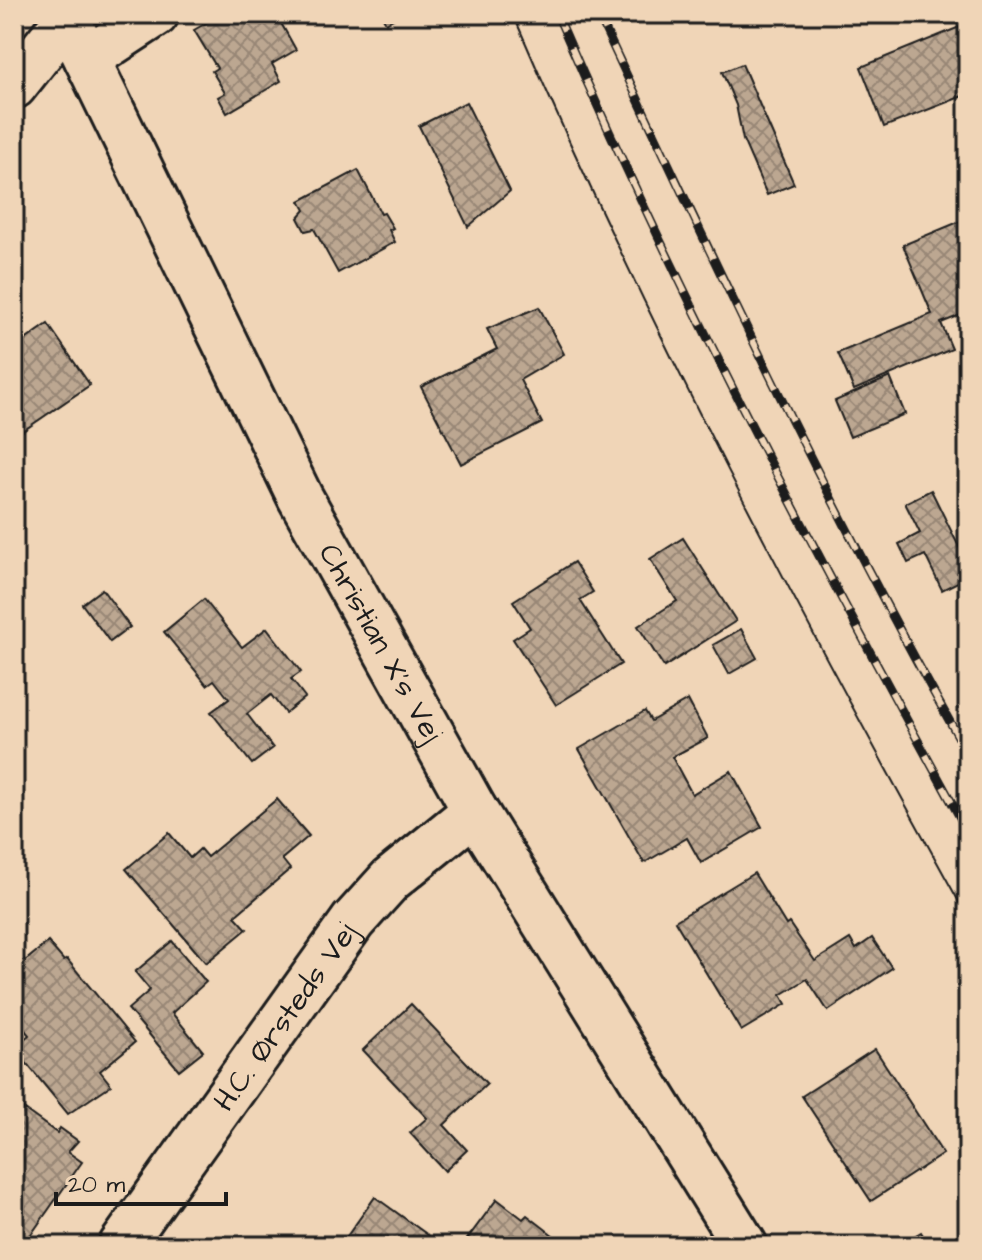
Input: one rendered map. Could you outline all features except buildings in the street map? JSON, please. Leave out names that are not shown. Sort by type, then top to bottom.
[{"type":"street","points":[[87,59],[156,14]]},
{"type":"street","points":[[14,86],[66,17]]},
{"type":"street","name":"Christian X's Vej","points":[[66,17],[300,497],[475,811],[745,1246]]},
{"type":"street","name":"H.C. Ørsteds Vej","points":[[121,1246],[353,921],[390,880],[475,811]]},
{"type":"tram line","points":[[513,14],[617,245],[729,472],[846,696],[968,918]]},
{"type":"railway","points":[[557,14],[701,325],[859,631],[968,832]]},
{"type":"railway","points":[[598,14],[822,480],[968,754]]}]
